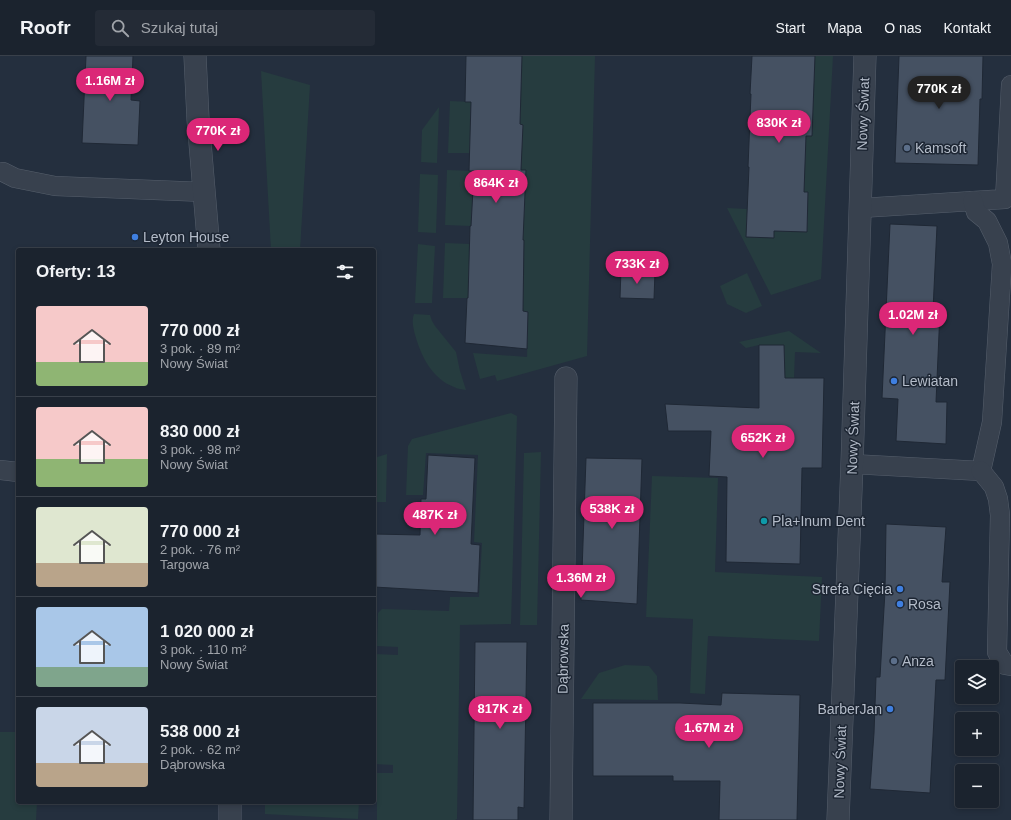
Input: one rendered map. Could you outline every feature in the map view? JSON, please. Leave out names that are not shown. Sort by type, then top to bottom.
[{"type":"street","points":[[195,56],[198,119],[209,248]]},
{"type":"street","name":"Nowy Świat","points":[[838,820],[852,464],[865,56]]},
{"type":"street","name":"Dąbrowska","points":[[561,820],[566,378]]},
{"type":"street","points":[[230,804],[230,820]]},
{"type":"lane","points":[[861,208],[1005,199],[1011,85]]},
{"type":"lane","points":[[3,172],[15,178],[55,186],[204,192]]},
{"type":"lane","points":[[973,201],[976,212],[986,221],[998,243],[1002,264],[992,422],[981,471]]},
{"type":"lane","points":[[852,464],[981,471],[994,487],[998,498],[1000,515],[997,652],[1005,665],[1011,666]]},
{"type":"lane","points":[[0,470],[16,472]]},
{"type":"green space","points":[[522,56],[595,56],[587,356],[497,381],[495,375],[480,379],[473,353],[527,357],[528,312],[518,311],[524,271],[524,241],[520,240],[526,170],[521,170],[523,125],[520,124]]},
{"type":"green space","points":[[815,56],[833,56],[821,279],[771,295],[727,208],[747,209],[746,237],[774,238],[774,231],[807,232],[808,192],[804,192],[806,136],[812,136]]},
{"type":"green space","points":[[261,71],[310,85],[300,248],[271,248]]},
{"type":"green space","points":[[450,101],[471,102],[470,121],[474,121],[473,153],[448,153]]},
{"type":"green space","points":[[439,107],[437,163],[421,162],[422,130]]},
{"type":"green space","points":[[447,170],[474,171],[471,226],[445,225]]},
{"type":"green space","points":[[420,174],[438,175],[436,233],[418,232]]},
{"type":"green space","points":[[445,243],[470,244],[468,298],[443,298]]},
{"type":"green space","points":[[418,244],[435,246],[432,303],[415,303]]},
{"type":"green space","points":[[747,273],[762,306],[746,313],[727,304],[720,286]]},
{"type":"green space","points":[[414,314],[430,315],[435,326],[456,352],[466,390],[457,388],[440,379],[429,367],[416,338],[413,323]]},
{"type":"green space","points":[[789,331],[821,353],[795,352],[794,377],[796,382],[785,405],[784,345],[759,345],[746,348],[739,342]]},
{"type":"green space","points":[[511,413],[517,416],[511,624],[460,625],[457,819],[455,820],[377,820],[376,773],[393,773],[393,765],[376,764],[376,654],[398,655],[398,647],[377,646],[378,613],[382,609],[449,611],[450,597],[479,597],[482,543],[474,542],[478,455],[426,453],[423,495],[406,495],[408,446],[412,439]]},
{"type":"green space","points":[[541,452],[537,625],[520,625],[524,453]]},
{"type":"green space","points":[[387,454],[386,502],[376,502],[376,457]]},
{"type":"green space","points":[[652,476],[718,478],[715,572],[822,577],[819,641],[708,636],[705,694],[690,693],[693,619],[646,617]]},
{"type":"green space","points":[[625,665],[649,666],[657,676],[658,700],[581,699],[599,673]]},
{"type":"green space","points":[[0,732],[16,732],[16,804],[37,804],[36,820],[0,820]]},
{"type":"green space","points":[[265,804],[359,804],[358,819],[265,814]]},
{"type":"building","points":[[86,56],[133,56],[131,100],[140,101],[138,145],[82,143]]},
{"type":"building","points":[[466,56],[522,56],[520,124],[523,125],[521,170],[526,170],[523,240],[523,311],[528,312],[527,349],[465,343],[474,171],[469,171],[471,102],[465,102]]},
{"type":"building","points":[[752,56],[815,56],[812,136],[806,136],[804,192],[808,192],[807,232],[774,231],[774,238],[746,237]]},
{"type":"building","points":[[899,56],[983,56],[978,165],[895,163]]},
{"type":"building","points":[[890,224],[937,226],[933,310],[940,311],[936,402],[947,402],[946,444],[896,441],[898,399],[882,398]]},
{"type":"building","points":[[621,270],[655,272],[654,299],[620,298]]},
{"type":"building","points":[[759,345],[784,345],[785,378],[824,378],[822,468],[802,468],[800,564],[726,562],[727,477],[709,476],[711,431],[668,431],[665,404],[759,408]]},
{"type":"building","points":[[428,455],[475,458],[471,544],[480,545],[478,593],[376,587],[376,534],[420,535],[421,499],[426,499]]},
{"type":"building","points":[[586,458],[642,459],[637,604],[581,600]]},
{"type":"building","points":[[886,524],[946,527],[942,582],[950,582],[945,680],[936,680],[930,793],[870,789],[876,677],[880,677],[885,591]]},
{"type":"building","points":[[475,642],[527,642],[524,808],[518,807],[518,820],[473,820]]},
{"type":"building","points":[[722,693],[800,695],[797,820],[719,820],[720,781],[673,781],[673,776],[593,776],[593,703],[680,703],[721,705]]},
{"type":"place","name":"Kamsoft","points":[[907,148]]},
{"type":"place","name":"Leyton House","points":[[135,237]]},
{"type":"place","name":"Lewiatan","points":[[894,381]]},
{"type":"place","name":"Pla+Inum Dent","points":[[764,521]]},
{"type":"place","name":"Strefa Cięcia","points":[[900,589]]},
{"type":"place","name":"Rosa","points":[[900,604]]},
{"type":"place","name":"Anza","points":[[894,661]]},
{"type":"place","name":"BarberJan","points":[[890,709]]}]
